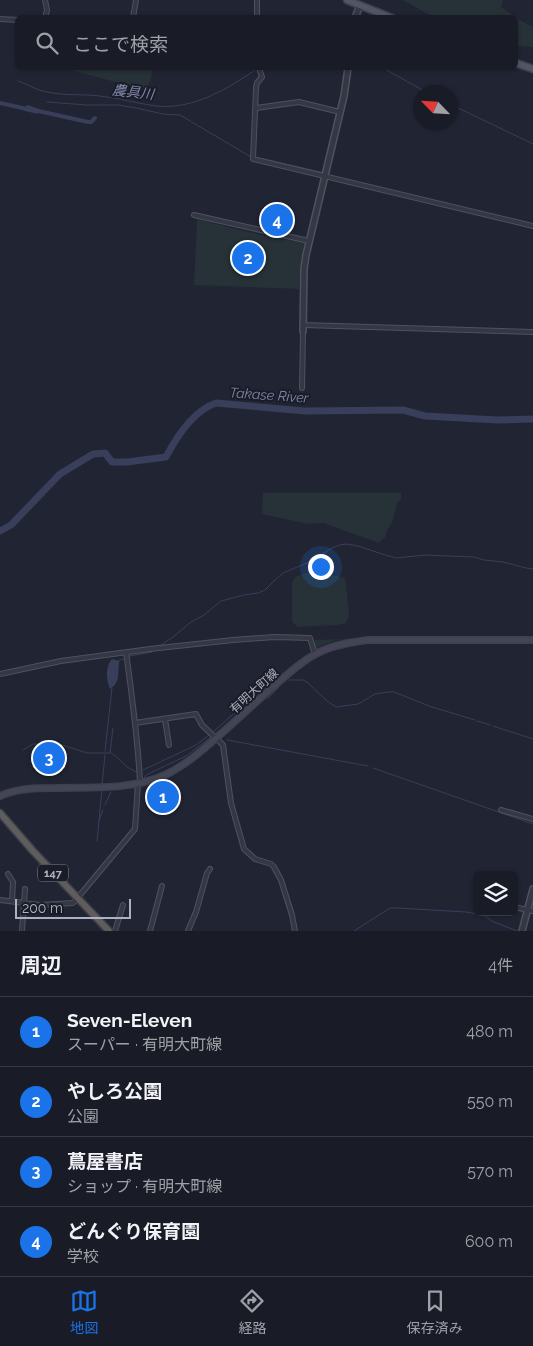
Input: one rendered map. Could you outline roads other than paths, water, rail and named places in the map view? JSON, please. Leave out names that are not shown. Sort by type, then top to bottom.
[{"type":"highway","name":"147","points":[[0,813],[77,899],[109,931]]},
{"type":"main road","points":[[347,0],[360,2],[386,15]]},
{"type":"main road","points":[[518,64],[533,69]]},
{"type":"main road","name":"有明大町線","points":[[0,796],[29,789],[106,787],[139,783],[157,778],[195,757],[293,670],[315,654],[329,648],[368,640],[533,640]]},
{"type":"street","points":[[45,0],[46,15]]},
{"type":"street","points":[[134,15],[136,0]]},
{"type":"street","points":[[257,0],[257,15]]},
{"type":"street","points":[[356,15],[360,2]]},
{"type":"street","points":[[0,18],[15,20]]},
{"type":"street","points":[[260,70],[261,78],[257,84],[253,159],[533,226]]},
{"type":"street","points":[[302,388],[304,269],[308,241],[344,96],[348,70]]},
{"type":"street","points":[[256,108],[300,102],[340,112]]},
{"type":"street","points":[[194,215],[308,241]]},
{"type":"street","points":[[303,324],[533,332]]},
{"type":"street","points":[[0,674],[61,661],[126,652],[274,637],[310,638],[315,654]]},
{"type":"street","points":[[0,900],[40,905],[73,903],[135,829],[139,766],[126,652]]},
{"type":"street","points":[[135,723],[196,714],[202,725],[223,745],[231,803],[244,849],[255,859],[271,864],[274,867],[281,880],[295,931]]},
{"type":"street","points":[[165,719],[169,745]]},
{"type":"street","points":[[501,810],[533,820]]},
{"type":"street","points":[[188,931],[210,868]]},
{"type":"street","points":[[8,874],[13,882],[12,901]]},
{"type":"street","points":[[150,931],[162,886]]},
{"type":"street","points":[[22,931],[25,889]]},
{"type":"street","points":[[522,931],[530,911],[533,889]]},
{"type":"street","points":[[115,931],[123,905]]},
{"type":"water","points":[[28,105],[39,109],[38,114],[25,111],[22,108]]},
{"type":"water","points":[[112,659],[119,661],[117,681],[110,689],[107,674],[108,666]]},
{"type":"waterway","name":"農具川","points":[[18,81],[47,92],[99,96],[156,106],[170,106],[184,105],[210,96],[255,70]]},
{"type":"waterway","name":"農具川","points":[[387,70],[413,85]]},
{"type":"waterway","points":[[47,102],[119,105],[163,114],[180,115],[251,157]]},
{"type":"waterway","points":[[0,103],[27,109]]},
{"type":"waterway","name":"農具川","points":[[458,108],[533,144]]},
{"type":"waterway","points":[[34,110],[88,122],[95,118]]},
{"type":"waterway","points":[[255,157],[321,172]]},
{"type":"waterway","name":"Takase River","points":[[0,531],[11,525],[60,474],[93,454],[105,453],[112,462],[166,457],[186,425],[200,412],[216,403],[305,411],[403,410],[425,416],[497,420],[533,419]]},
{"type":"waterway","points":[[161,645],[221,601],[265,590],[283,573],[307,563],[340,545],[358,546],[396,558],[425,555],[474,557],[533,569]]},
{"type":"waterway","points":[[118,661],[130,656],[152,652]]},
{"type":"waterway","points":[[289,680],[303,680],[307,682],[336,707],[358,704],[375,694],[394,692],[432,707],[475,720]]},
{"type":"waterway","points":[[267,699],[279,687]]},
{"type":"waterway","points":[[105,751],[112,688]]},
{"type":"waterway","points":[[241,707],[255,697]]},
{"type":"waterway","points":[[213,732],[239,709]]},
{"type":"waterway","points":[[477,721],[490,725]]},
{"type":"waterway","points":[[493,726],[533,739]]},
{"type":"waterway","points":[[23,750],[33,744],[59,744],[87,753],[110,753],[113,728]]},
{"type":"waterway","points":[[143,770],[196,745],[209,735]]},
{"type":"waterway","points":[[144,778],[146,775],[186,756],[211,737]]},
{"type":"waterway","points":[[227,740],[368,766]]},
{"type":"waterway","points":[[111,753],[137,772]]},
{"type":"waterway","points":[[102,785],[105,755]]},
{"type":"waterway","points":[[373,768],[533,824]]},
{"type":"waterway","points":[[97,841],[102,789]]},
{"type":"waterway","points":[[105,805],[111,792]]},
{"type":"waterway","points":[[99,820],[103,810]]},
{"type":"waterway","points":[[354,931],[390,908],[466,912],[483,915],[494,922],[517,931]]},
{"type":"place","name":"どんぐり保育園","points":[[277,220]]},
{"type":"place","name":"やしろ公園","points":[[248,258]]},
{"type":"place","name":"蔦屋書店","points":[[49,758]]},
{"type":"place","name":"Seven-Eleven","points":[[163,797]]}]
